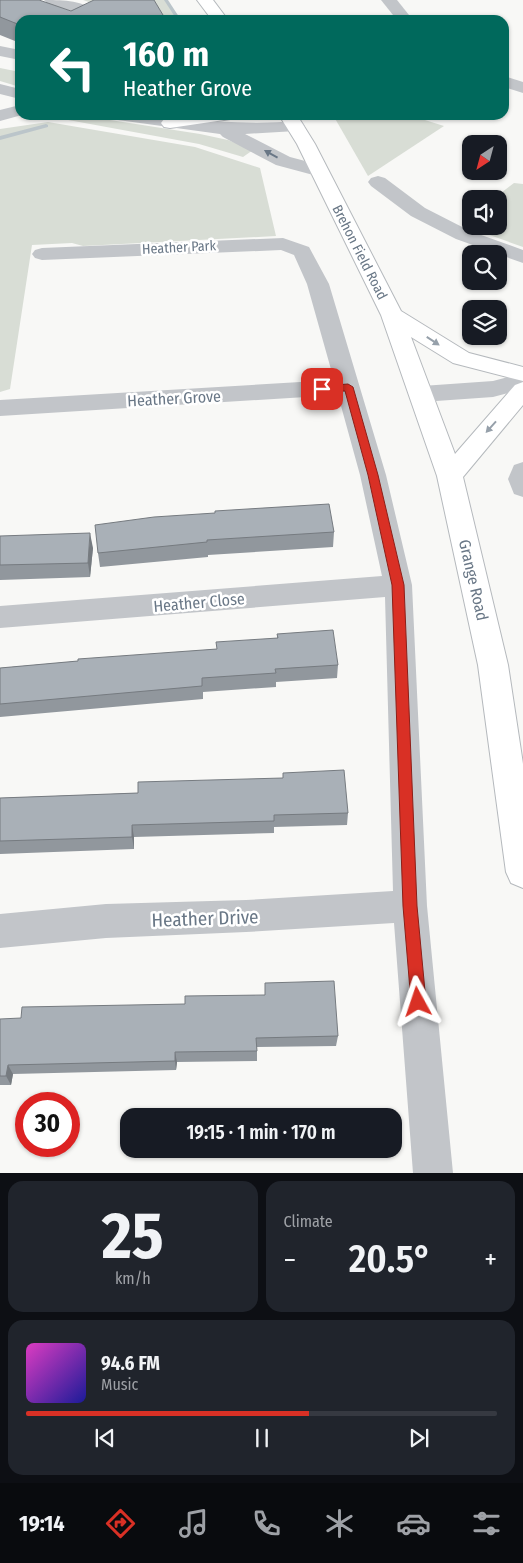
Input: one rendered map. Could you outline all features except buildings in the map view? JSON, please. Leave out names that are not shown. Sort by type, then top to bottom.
[{"type":"main road","points":[[206,0],[216,15]]},
{"type":"main road","name":"Brehon Field Road","points":[[292,121],[392,315],[422,394]]},
{"type":"main road","points":[[392,315],[461,358],[523,374]]},
{"type":"main road","points":[[450,476],[523,390]]},
{"type":"main road","name":"Grange Road","points":[[422,394],[450,476],[493,665],[523,872]]},
{"type":"street","points":[[52,0],[84,10]]},
{"type":"street","points":[[389,0],[401,15]]},
{"type":"street","points":[[0,51],[15,54]]},
{"type":"street","points":[[509,83],[523,88]]},
{"type":"street","points":[[0,89],[15,93]]},
{"type":"street","points":[[0,116],[15,112]]},
{"type":"street","points":[[150,120],[170,123],[223,122],[258,131],[292,121]]},
{"type":"street","points":[[223,122],[283,160],[317,170]]},
{"type":"street","points":[[378,182],[418,212],[463,236],[523,257]]},
{"type":"street","name":"Heather Park","points":[[42,254],[284,244],[302,251],[318,284],[348,387]]},
{"type":"street","points":[[422,394],[493,390],[523,381]]},
{"type":"street","points":[[348,387],[373,475],[398,585],[410,906],[433,1173]]},
{"type":"street","name":"Heather Grove","points":[[0,408],[348,387]]},
{"type":"street","points":[[523,472],[520,479],[523,488]]},
{"type":"street","name":"Heather Close","points":[[0,617],[398,585]]},
{"type":"street","name":"Heather Drive","points":[[0,931],[106,921],[246,916],[410,906]]},
{"type":"shaded area","points":[[83,0],[167,0],[178,15],[137,15]]},
{"type":"shaded area","points":[[0,68],[15,71],[15,86],[0,81]]},
{"type":"shaded area","points":[[68,120],[110,120],[200,134],[228,140],[253,150],[243,157],[199,144]]},
{"type":"shaded area","points":[[336,120],[425,120],[444,126],[368,176]]},
{"type":"shaded area","points":[[48,122],[195,147],[260,168],[276,236],[83,246],[72,243],[32,245],[10,389],[0,392],[0,129]]},
{"type":"shaded area","points":[[514,183],[523,184],[523,247],[489,235],[507,235],[507,190],[505,190]]},
{"type":"waterway","points":[[166,0],[176,15]]},
{"type":"waterway","points":[[0,138],[46,126]]},
{"type":"route","points":[[322,389],[348,387],[373,475],[398,585],[410,906],[418,1002]]}]
